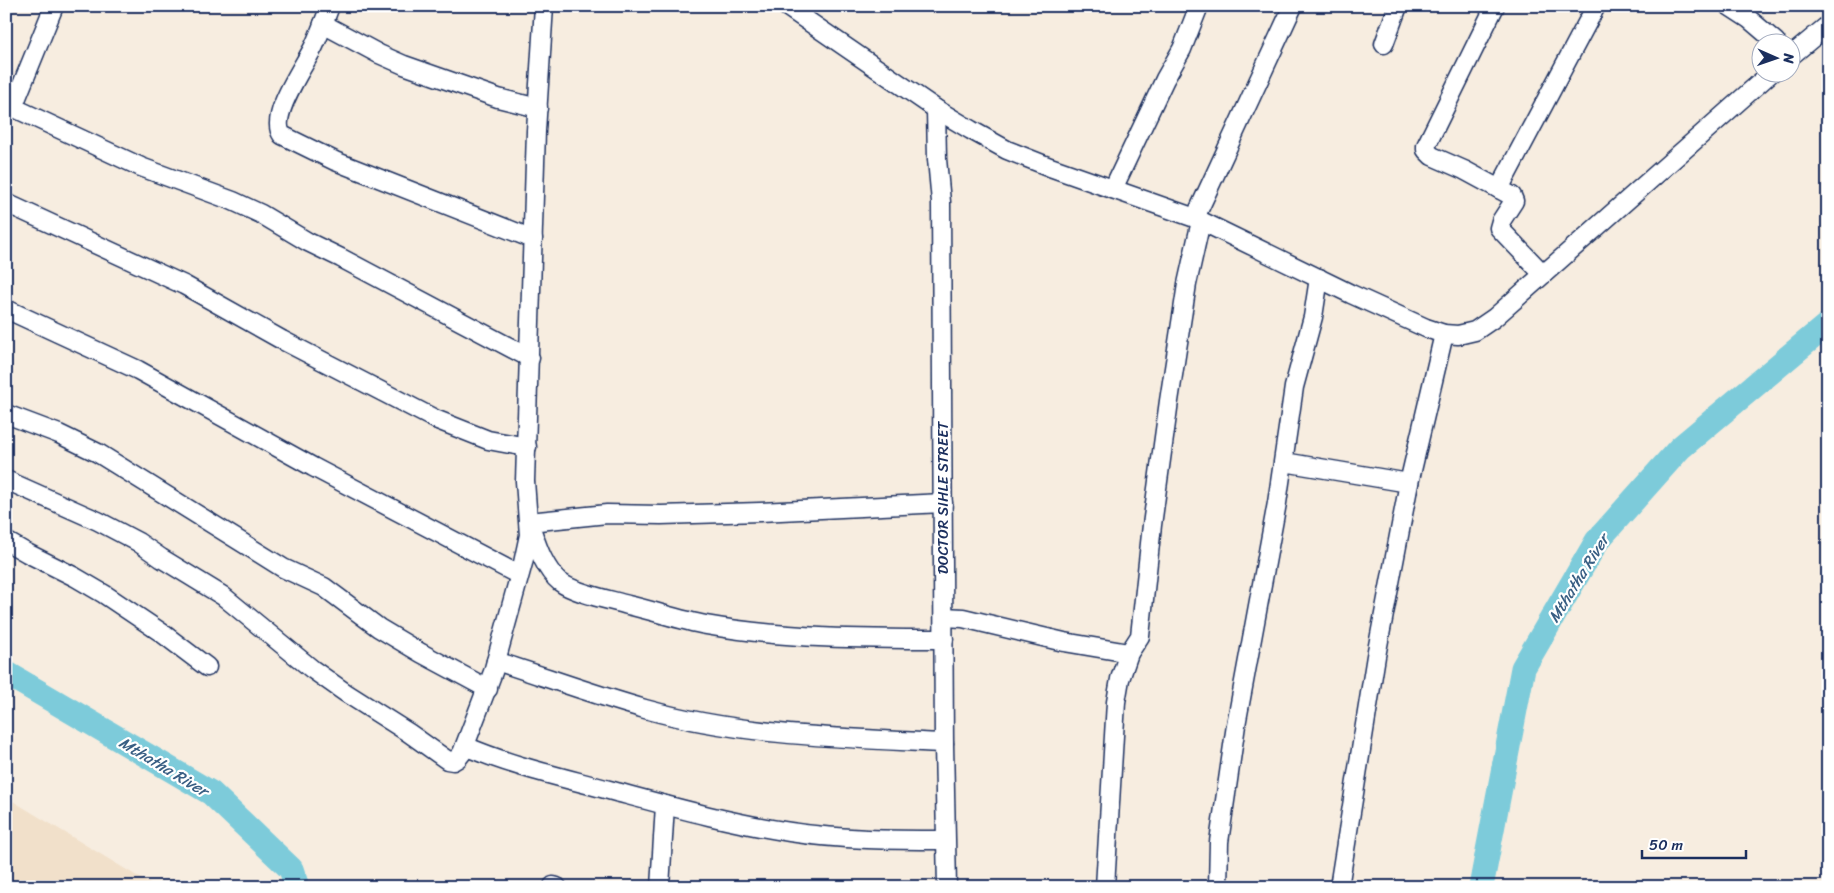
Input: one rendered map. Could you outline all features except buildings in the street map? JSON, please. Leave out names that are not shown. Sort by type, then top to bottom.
[{"type":"street","points":[[54,6],[9,106],[141,167],[233,201],[261,214],[308,242],[342,258],[530,358]]},
{"type":"street","points":[[330,6],[314,46],[290,88],[279,118],[278,126],[282,135],[335,160],[533,239]]},
{"type":"street","points":[[6,480],[98,521],[138,542],[223,596],[312,669],[346,693],[409,733],[446,760],[453,761],[458,758],[488,689],[520,575],[529,535],[526,498],[527,447],[538,108],[544,6]]},
{"type":"street","points":[[786,6],[936,109],[1007,150],[1198,220],[1351,294],[1426,328],[1444,334],[1458,335],[1475,331],[1494,318],[1761,82]]},
{"type":"street","points":[[1113,190],[1165,79],[1182,49],[1199,6]]},
{"type":"street","points":[[1105,887],[1116,702],[1120,679],[1129,653],[1140,636],[1152,525],[1171,383],[1198,220],[1293,6]]},
{"type":"street","points":[[1384,44],[1398,6]]},
{"type":"street","points":[[1495,6],[1426,150],[1432,156],[1464,170],[1512,196],[1514,201],[1501,221],[1499,228],[1543,274]]},
{"type":"street","points":[[1499,189],[1596,6]]},
{"type":"street","points":[[1728,6],[1763,32]]},
{"type":"street","points":[[323,24],[378,54],[404,65],[498,98],[538,108]]},
{"type":"street","points":[[1802,47],[1828,25]]},
{"type":"street","name":"DOCTOR SIHLE STREET","points":[[936,109],[936,159],[941,202],[944,743],[947,887]]},
{"type":"street","points":[[6,203],[184,285],[282,340],[435,419],[488,440],[527,447]]},
{"type":"street","points":[[1218,887],[1219,842],[1236,725],[1284,462],[1294,387],[1312,317],[1318,278]]},
{"type":"street","points":[[6,309],[138,370],[304,462],[520,575]]},
{"type":"street","points":[[1339,887],[1376,656],[1409,483],[1444,334]]},
{"type":"street","points":[[6,414],[59,434],[98,453],[283,568],[324,587],[364,618],[396,638],[488,689]]},
{"type":"street","points":[[1284,462],[1409,483]]},
{"type":"street","points":[[528,522],[607,514],[661,515],[760,512],[942,503]]},
{"type":"street","points":[[528,522],[549,569],[562,584],[585,593],[703,624],[764,633],[830,638],[944,639]]},
{"type":"street","points":[[6,541],[75,576],[104,594],[162,633],[207,667]]},
{"type":"street","points":[[944,617],[969,620],[1064,642],[1129,653]]},
{"type":"street","points":[[496,661],[646,709],[707,722],[798,734],[944,743]]},
{"type":"street","points":[[464,746],[485,755],[537,771],[707,817],[791,832],[860,838],[945,840]]},
{"type":"street","points":[[660,887],[665,805]]},
{"type":"shaded area","points":[[6,797],[155,887],[6,887]]},
{"type":"waterway","name":"Mthatha River","points":[[1481,887],[1523,668],[1597,541],[1680,448],[1828,324]]},
{"type":"waterway","name":"Mthatha River","points":[[6,673],[211,793],[291,869],[297,887]]}]
